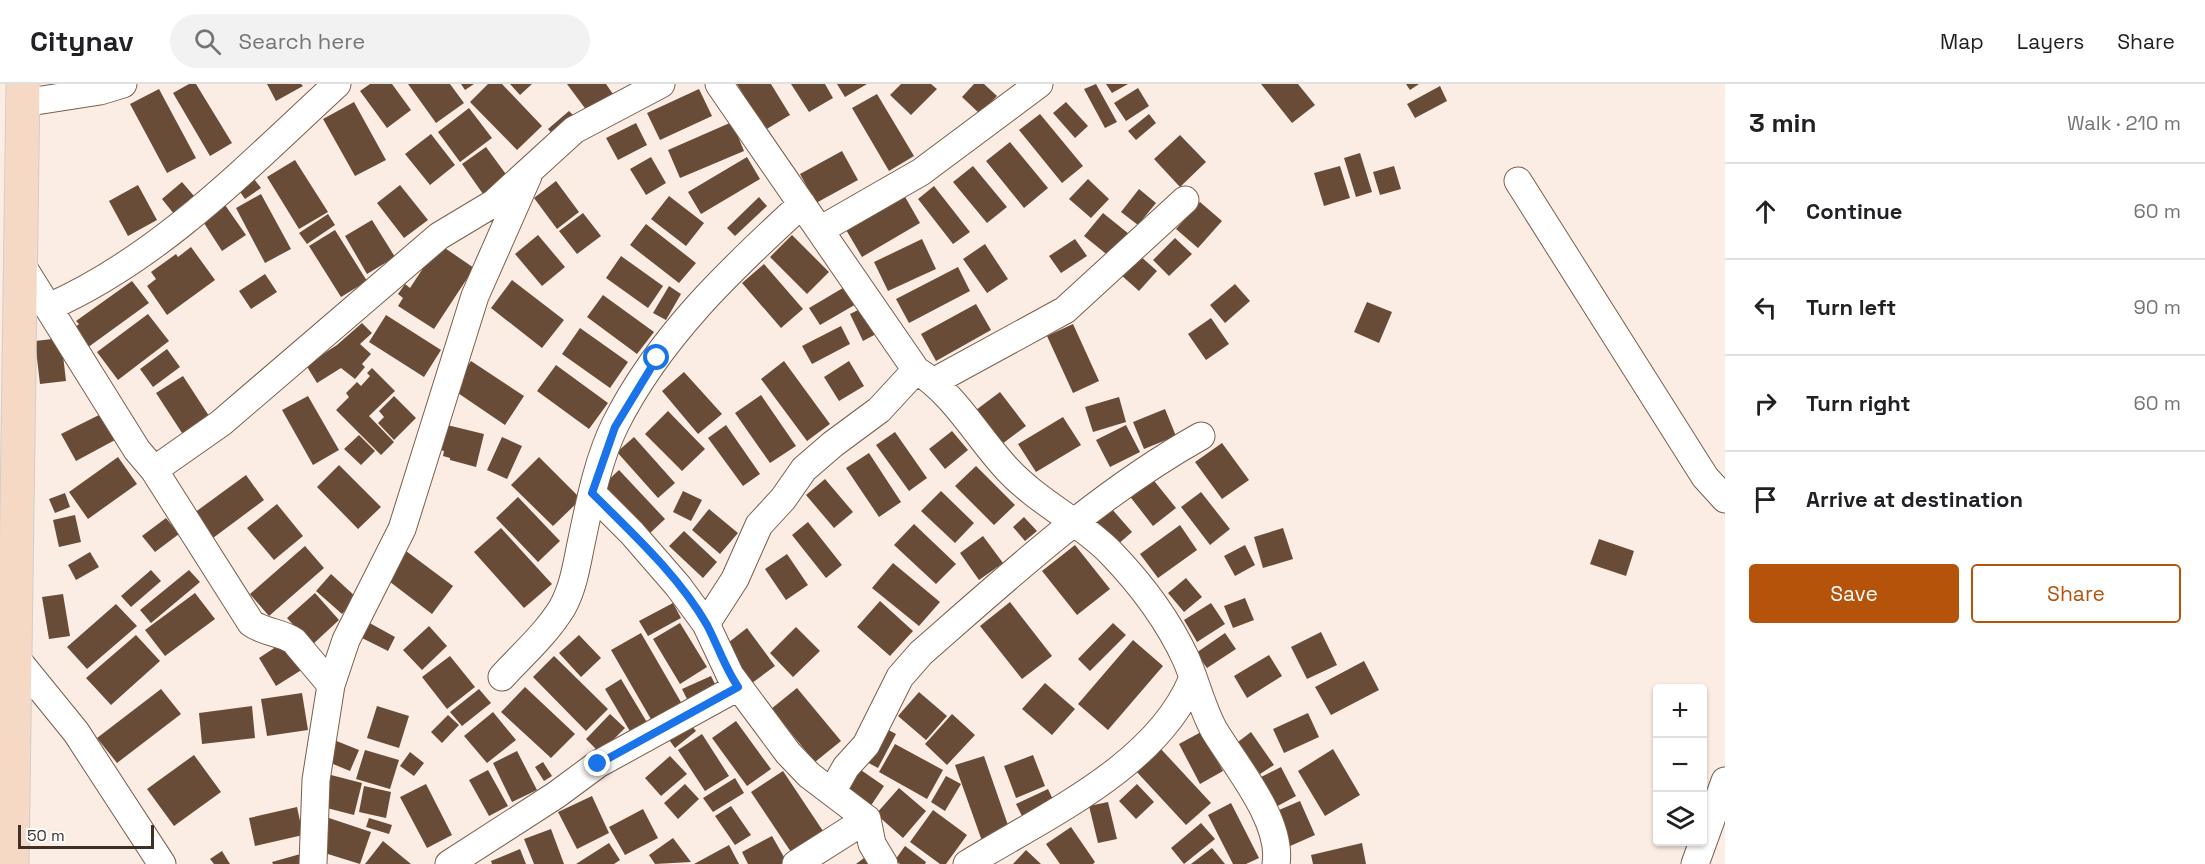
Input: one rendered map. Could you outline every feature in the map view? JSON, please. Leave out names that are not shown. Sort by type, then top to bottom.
[{"type":"main road","points":[[12,864],[23,94]]},
{"type":"street","points":[[23,94],[100,91],[123,84]]},
{"type":"street","points":[[49,307],[123,266],[183,221],[337,84]]},
{"type":"street","points":[[154,470],[221,423],[439,236],[494,203],[574,130],[661,84]]},
{"type":"street","points":[[719,84],[820,230],[926,376],[1007,469],[1032,493],[1075,523],[1109,551],[1147,594],[1185,656],[1192,680],[1214,729],[1238,764],[1264,814],[1277,854],[1276,864]]},
{"type":"street","points":[[820,230],[921,172],[1039,84]]},
{"type":"street","points":[[313,864],[316,780],[331,685],[346,640],[402,529],[475,296],[530,172]]},
{"type":"street","points":[[1518,181],[1705,477],[1725,499]]},
{"type":"street","points":[[706,624],[735,579],[759,525],[804,469],[832,444],[855,430],[926,376],[1065,310],[1185,200]]},
{"type":"street","points":[[502,677],[548,629],[563,607],[574,579],[592,493],[615,427],[663,350],[693,309],[734,266],[802,204]]},
{"type":"street","points":[[21,264],[137,450],[154,470],[251,623],[261,630],[288,636],[331,685]]},
{"type":"street","points":[[832,792],[846,767],[866,745],[900,677],[921,653],[1075,523],[1162,458],[1201,436]]},
{"type":"street","points":[[592,493],[632,533],[678,586],[706,624],[738,687],[788,753],[809,775],[867,819],[872,844],[884,864]]},
{"type":"street","points":[[15,657],[76,732],[162,864]]},
{"type":"street","points":[[967,864],[1095,787],[1130,760],[1177,708],[1192,680]]},
{"type":"street","points":[[449,864],[556,795],[598,764],[738,687]]},
{"type":"street","points":[[1695,864],[1725,781]]},
{"type":"street","points":[[796,864],[867,819]]},
{"type":"building","points":[[189,84],[196,84],[232,143],[210,156],[173,93]]},
{"type":"building","points":[[267,84],[301,84],[303,86],[276,101]]},
{"type":"building","points":[[370,84],[392,84],[411,110],[387,128],[360,91]]},
{"type":"building","points":[[408,84],[450,84],[464,103],[436,123]]},
{"type":"building","points":[[461,84],[474,84],[465,90]]},
{"type":"building","points":[[488,84],[502,84],[542,126],[517,150],[470,102]]},
{"type":"building","points":[[510,84],[532,84],[520,95]]},
{"type":"building","points":[[567,84],[606,84],[615,97],[590,115]]},
{"type":"building","points":[[737,84],[771,84],[790,115],[765,130]]},
{"type":"building","points":[[791,84],[825,84],[833,98],[809,112]]},
{"type":"building","points":[[837,84],[867,84],[845,97]]},
{"type":"building","points":[[901,84],[931,84],[937,89],[911,115],[890,95]]},
{"type":"building","points":[[974,84],[984,84],[997,96],[980,114],[962,97]]},
{"type":"building","points":[[1096,84],[1117,122],[1105,128],[1084,89]]},
{"type":"building","points":[[1106,84],[1128,84],[1112,93]]},
{"type":"building","points":[[1261,84],[1298,84],[1315,105],[1292,123]]},
{"type":"building","points":[[1406,84],[1419,84],[1410,90]]},
{"type":"building","points":[[1440,86],[1447,101],[1415,118],[1407,104]]},
{"type":"building","points":[[1138,88],[1149,106],[1126,121],[1114,103]]},
{"type":"building","points":[[159,89],[196,158],[167,173],[130,104]]},
{"type":"building","points":[[699,89],[712,116],[660,140],[647,113]]},
{"type":"building","points":[[877,94],[914,156],[889,171],[852,108]]},
{"type":"building","points":[[354,102],[386,160],[355,176],[323,119]]},
{"type":"building","points":[[1066,102],[1088,126],[1075,138],[1053,113]]},
{"type":"building","points":[[469,108],[492,138],[460,162],[438,132]]},
{"type":"building","points":[[569,111],[579,121],[557,139],[548,129]]},
{"type":"building","points":[[1040,114],[1083,166],[1062,183],[1019,130]]},
{"type":"building","points":[[1149,114],[1156,123],[1136,140],[1128,131]]},
{"type":"building","points":[[732,122],[744,151],[680,178],[668,150]]},
{"type":"building","points":[[636,123],[647,145],[618,160],[606,138]]},
{"type":"building","points":[[431,134],[455,165],[430,185],[405,154]]},
{"type":"building","points":[[1180,135],[1206,162],[1180,187],[1154,159]]},
{"type":"building","points":[[1010,142],[1048,188],[1024,208],[986,161]]},
{"type":"building","points":[[486,147],[508,177],[483,194],[462,164]]},
{"type":"building","points":[[842,151],[858,180],[816,203],[800,174]]},
{"type":"building","points":[[1360,153],[1372,192],[1356,197],[1344,158]]},
{"type":"building","points":[[651,157],[666,183],[646,195],[630,169]]},
{"type":"building","points":[[747,157],[760,179],[701,214],[688,192]]},
{"type":"building","points":[[295,160],[328,212],[299,229],[267,177]]},
{"type":"building","points":[[973,166],[1007,207],[987,223],[953,182]]},
{"type":"building","points":[[1340,166],[1350,198],[1324,206],[1314,173]]},
{"type":"building","points":[[1394,166],[1401,189],[1380,195],[1373,172]]},
{"type":"building","points":[[251,175],[261,188],[245,199],[236,186]]},
{"type":"building","points":[[1088,179],[1109,199],[1091,218],[1069,199]]},
{"type":"building","points":[[556,181],[579,212],[557,229],[534,198]]},
{"type":"building","points":[[182,182],[194,196],[174,214],[162,199]]},
{"type":"building","points":[[138,185],[157,220],[128,236],[109,201]]},
{"type":"building","points":[[400,185],[428,220],[404,238],[377,203]]},
{"type":"building","points":[[934,186],[970,232],[953,244],[918,199]]},
{"type":"building","points":[[1139,189],[1156,203],[1138,225],[1121,212]]},
{"type":"building","points":[[261,194],[291,249],[265,263],[236,208]]},
{"type":"building","points":[[904,195],[920,223],[862,257],[845,228]]},
{"type":"building","points":[[669,196],[704,223],[686,246],[651,219]]},
{"type":"building","points":[[759,197],[767,206],[735,236],[727,228]]},
{"type":"building","points":[[1200,202],[1222,221],[1198,248],[1176,229]]},
{"type":"building","points":[[225,205],[246,235],[222,251],[202,220]]},
{"type":"building","points":[[583,213],[601,236],[577,254],[559,231]]},
{"type":"building","points":[[1103,213],[1129,234],[1110,257],[1084,236]]},
{"type":"building","points":[[328,214],[335,225],[307,244],[299,233]]},
{"type":"building","points":[[372,220],[395,257],[367,274],[345,236]]},
{"type":"building","points":[[646,224],[696,263],[679,283],[630,245]]},
{"type":"building","points":[[335,230],[367,281],[341,297],[309,246]]},
{"type":"building","points":[[538,235],[565,267],[542,286],[515,254]]},
{"type":"building","points":[[792,235],[829,272],[807,294],[770,257]]},
{"type":"building","points":[[1175,238],[1192,254],[1169,276],[1153,260]]},
{"type":"building","points":[[922,239],[936,269],[888,291],[874,262]]},
{"type":"building","points":[[1075,239],[1087,256],[1061,273],[1049,256]]},
{"type":"building","points":[[439,244],[474,268],[434,329],[398,306],[403,298],[398,294],[405,284],[410,288]]},
{"type":"building","points":[[985,244],[1008,279],[987,293],[963,259]]},
{"type":"building","points":[[191,247],[215,280],[167,315],[147,286],[156,279],[151,272],[176,254],[178,257]]},
{"type":"building","points":[[1138,254],[1157,271],[1139,291],[1120,274]]},
{"type":"building","points":[[621,256],[663,286],[648,308],[606,278]]},
{"type":"building","points":[[764,264],[803,309],[781,328],[742,283]]},
{"type":"building","points":[[958,267],[970,291],[909,323],[896,299]]},
{"type":"building","points":[[265,274],[277,292],[251,309],[239,291]]},
{"type":"building","points":[[512,280],[564,320],[542,348],[491,308]]},
{"type":"building","points":[[132,281],[149,303],[87,348],[73,329],[79,324],[76,321]]},
{"type":"building","points":[[1235,284],[1250,301],[1225,323],[1210,305]]},
{"type":"building","points":[[848,285],[858,303],[820,325],[809,308]]},
{"type":"building","points":[[669,286],[681,294],[666,320],[653,313]]},
{"type":"building","points":[[603,295],[654,332],[637,354],[587,317]]},
{"type":"building","points":[[1367,302],[1392,312],[1379,343],[1354,332]]},
{"type":"building","points":[[976,304],[991,330],[936,361],[921,334]]},
{"type":"building","points":[[862,308],[876,334],[863,341],[850,314]]},
{"type":"building","points":[[148,314],[169,341],[118,380],[97,352]]},
{"type":"building","points":[[386,315],[441,350],[424,377],[369,342]]},
{"type":"building","points":[[1211,318],[1229,344],[1206,360],[1188,334]]},
{"type":"building","points":[[362,323],[372,333],[360,344],[371,354],[362,364],[365,367],[355,379],[341,368],[317,383],[306,365],[337,345]]},
{"type":"building","points":[[1073,324],[1099,381],[1073,393],[1047,336]]},
{"type":"building","points":[[841,326],[850,344],[812,364],[802,346]]},
{"type":"building","points":[[580,328],[628,362],[610,388],[562,354]]},
{"type":"building","points":[[61,338],[66,381],[40,384],[35,341]]},
{"type":"building","points":[[167,349],[180,367],[153,387],[140,369]]},
{"type":"building","points":[[471,361],[524,396],[505,425],[452,389]]},
{"type":"building","points":[[784,361],[830,424],[807,441],[761,379]]},
{"type":"building","points":[[849,361],[864,386],[839,401],[824,377]]},
{"type":"building","points":[[556,365],[608,403],[589,429],[537,391]]},
{"type":"building","points":[[372,368],[395,391],[369,416],[394,442],[381,455],[336,410],[349,397],[346,393],[357,382],[361,386],[370,376],[367,373]]},
{"type":"building","points":[[684,372],[722,414],[698,434],[662,391]]},
{"type":"building","points":[[183,376],[211,419],[184,436],[156,393]]},
{"type":"building","points":[[1000,392],[1026,426],[1002,444],[976,410]]},
{"type":"building","points":[[761,395],[796,446],[770,463],[735,413]]},
{"type":"building","points":[[308,396],[339,450],[313,465],[282,410]]},
{"type":"building","points":[[394,396],[416,418],[394,440],[378,423],[384,417],[379,411]]},
{"type":"building","points":[[1119,397],[1126,422],[1093,432],[1085,407]]},
{"type":"building","points":[[1165,409],[1176,436],[1144,449],[1133,422]]},
{"type":"building","points":[[668,411],[705,449],[682,471],[645,434]]},
{"type":"building","points":[[101,414],[115,440],[76,461],[61,434]]},
{"type":"building","points":[[1063,417],[1081,445],[1036,472],[1018,444]]},
{"type":"building","points":[[443,424],[484,434],[476,467],[450,460],[443,456],[444,451],[437,449]]},
{"type":"building","points":[[726,425],[760,474],[743,486],[708,438]]},
{"type":"building","points":[[1126,425],[1140,452],[1110,467],[1096,440]]},
{"type":"building","points":[[952,431],[968,450],[945,469],[929,449]]},
{"type":"building","points":[[895,432],[927,478],[909,491],[876,445]]},
{"type":"building","points":[[359,435],[375,451],[361,465],[344,449]]},
{"type":"building","points":[[502,437],[522,446],[507,479],[487,470]]},
{"type":"building","points":[[634,437],[675,483],[658,498],[617,452]]},
{"type":"building","points":[[1222,443],[1249,480],[1222,499],[1195,462]]},
{"type":"building","points":[[869,453],[901,502],[879,517],[846,468]]},
{"type":"building","points":[[118,457],[137,484],[88,519],[69,492]]},
{"type":"building","points":[[539,457],[581,499],[553,526],[511,485]]},
{"type":"building","points":[[339,465],[381,507],[358,529],[317,487]]},
{"type":"building","points":[[976,466],[1015,505],[994,525],[955,486]]},
{"type":"building","points":[[619,470],[665,519],[648,535],[602,486]]},
{"type":"building","points":[[246,475],[264,500],[213,538],[194,513]]},
{"type":"building","points":[[1151,477],[1176,508],[1153,526],[1128,494]]},
{"type":"building","points":[[825,479],[853,512],[834,528],[806,495]]},
{"type":"building","points":[[683,491],[702,500],[691,521],[673,512]]},
{"type":"building","points":[[941,491],[974,523],[955,543],[921,511]]},
{"type":"building","points":[[1201,492],[1230,529],[1210,545],[1181,507]]},
{"type":"building","points":[[65,493],[70,507],[55,513],[49,499]]},
{"type":"building","points":[[518,497],[560,541],[538,562],[496,518]]},
{"type":"building","points":[[277,504],[303,536],[274,560],[247,528]]},
{"type":"building","points":[[1111,508],[1132,532],[1116,546],[1095,522]]},
{"type":"building","points":[[709,509],[738,533],[720,554],[692,530]]},
{"type":"building","points":[[75,515],[81,542],[59,547],[53,520]]},
{"type":"building","points":[[1024,517],[1037,531],[1025,541],[1013,527]]},
{"type":"building","points":[[166,518],[179,534],[155,552],[142,536]]},
{"type":"building","points":[[808,522],[842,565],[826,578],[792,535]]},
{"type":"building","points":[[914,524],[956,564],[936,584],[894,545]]},
{"type":"building","points":[[1180,525],[1197,550],[1158,578],[1140,554]]},
{"type":"building","points":[[501,528],[552,584],[524,608],[474,552]]},
{"type":"building","points":[[1283,528],[1293,559],[1263,568],[1254,537]]},
{"type":"building","points":[[684,531],[717,562],[703,578],[669,546]]},
{"type":"building","points":[[983,536],[1003,563],[979,580],[960,553]]},
{"type":"building","points":[[1599,539],[1634,551],[1626,576],[1590,564]]},
{"type":"building","points":[[1075,545],[1110,589],[1077,615],[1042,571]]},
{"type":"building","points":[[1245,545],[1255,565],[1235,576],[1224,556]]},
{"type":"building","points":[[305,546],[324,568],[269,616],[250,594]]},
{"type":"building","points":[[402,548],[453,586],[432,614],[381,575]]},
{"type":"building","points":[[90,552],[99,567],[76,580],[68,565]]},
{"type":"building","points":[[787,554],[808,585],[786,600],[765,569]]},
{"type":"building","points":[[893,563],[940,602],[919,626],[872,588]]},
{"type":"building","points":[[151,570],[161,581],[131,607],[121,596]]},
{"type":"building","points":[[189,570],[200,582],[151,623],[140,610]]},
{"type":"building","points":[[331,574],[357,598],[342,614],[316,591]]},
{"type":"building","points":[[1186,578],[1202,597],[1184,612],[1168,593]]},
{"type":"building","points":[[195,593],[215,619],[165,656],[145,630]]},
{"type":"building","points":[[315,593],[339,620],[312,645],[287,618]]},
{"type":"building","points":[[63,594],[70,636],[49,639],[42,597]]},
{"type":"building","points":[[1245,598],[1254,620],[1233,628],[1224,606]]},
{"type":"building","points":[[880,601],[913,631],[890,656],[857,627]]},
{"type":"building","points":[[1010,602],[1052,656],[1022,679],[980,626]]},
{"type":"building","points":[[673,603],[681,618],[648,636],[639,621]]},
{"type":"building","points":[[1211,603],[1225,624],[1197,642],[1184,620]]},
{"type":"building","points":[[116,604],[137,626],[87,669],[67,647]]},
{"type":"building","points":[[366,621],[395,637],[388,651],[358,636]]},
{"type":"building","points":[[680,623],[707,667],[680,684],[653,639]]},
{"type":"building","points":[[1113,623],[1126,635],[1090,671],[1078,659]]},
{"type":"building","points":[[429,626],[447,646],[422,670],[403,650]]},
{"type":"building","points":[[796,627],[820,651],[793,677],[770,653]]},
{"type":"building","points":[[747,628],[775,666],[752,683],[724,646]]},
{"type":"building","points":[[1321,632],[1337,665],[1307,679],[1291,647]]},
{"type":"building","points":[[641,633],[682,704],[652,721],[611,650]]},
{"type":"building","points":[[1225,633],[1236,649],[1207,668],[1196,653]]},
{"type":"building","points":[[136,635],[160,661],[111,705],[86,678]]},
{"type":"building","points":[[579,635],[601,658],[581,677],[559,653]]},
{"type":"building","points":[[1133,640],[1163,666],[1108,730],[1078,704]]},
{"type":"building","points":[[285,641],[303,669],[276,686],[259,658]]},
{"type":"building","points":[[1269,655],[1282,676],[1247,698],[1234,676]]},
{"type":"building","points":[[450,656],[475,687],[447,709],[422,677]]},
{"type":"building","points":[[554,656],[608,709],[586,731],[533,677]]},
{"type":"building","points":[[1364,661],[1379,690],[1331,715],[1315,687]]},
{"type":"building","points":[[711,676],[718,690],[689,703],[682,689]]},
{"type":"building","points":[[621,679],[648,724],[631,733],[605,689]]},
{"type":"building","points":[[1045,683],[1075,709],[1052,735],[1022,709]]},
{"type":"building","points":[[525,687],[575,734],[551,758],[501,712]]},
{"type":"building","points":[[797,688],[841,741],[815,762],[771,709]]},
{"type":"building","points":[[161,689],[181,714],[117,763],[97,738]]},
{"type":"building","points":[[479,689],[491,703],[462,726],[450,712]]},
{"type":"building","points":[[919,692],[947,716],[926,740],[898,716]]},
{"type":"building","points":[[302,693],[308,730],[267,736],[261,699]]},
{"type":"building","points":[[252,706],[255,738],[202,744],[199,713]]},
{"type":"building","points":[[377,706],[409,716],[399,748],[367,738]]},
{"type":"building","points":[[493,712],[516,740],[487,763],[464,736]]},
{"type":"building","points":[[1308,713],[1319,737],[1284,753],[1273,729]]},
{"type":"building","points":[[610,714],[625,728],[600,753],[586,739]]},
{"type":"building","points":[[952,714],[975,735],[947,765],[925,744]]},
{"type":"building","points":[[448,715],[459,725],[442,743],[431,732]]},
{"type":"building","points":[[687,720],[696,731],[675,748],[667,737]]},
{"type":"building","points":[[736,721],[771,769],[747,786],[712,738]]},
{"type":"building","points":[[879,725],[896,734],[878,768],[861,759]]},
{"type":"building","points":[[1201,732],[1223,771],[1200,784],[1179,744]]},
{"type":"building","points":[[1251,732],[1274,765],[1260,774],[1238,742]]},
{"type":"building","points":[[702,734],[729,776],[705,791],[678,750]]},
{"type":"building","points":[[329,738],[359,750],[350,771],[321,759]]},
{"type":"building","points":[[895,744],[943,770],[927,799],[879,772]]},
{"type":"building","points":[[1160,748],[1211,803],[1186,825],[1135,770]]},
{"type":"building","points":[[1333,749],[1360,795],[1325,816],[1298,771]]},
{"type":"building","points":[[365,750],[399,760],[390,789],[356,779]]},
{"type":"building","points":[[517,751],[537,790],[512,802],[493,763]]},
{"type":"building","points":[[410,752],[424,763],[414,776],[400,766]]},
{"type":"building","points":[[194,755],[221,792],[174,826],[147,789]]},
{"type":"building","points":[[1033,755],[1045,786],[1016,798],[1004,766]]},
{"type":"building","points":[[670,756],[687,774],[661,796],[645,778]]},
{"type":"building","points":[[984,756],[1010,831],[982,841],[955,765]]},
{"type":"building","points":[[543,762],[552,776],[544,781],[535,767]]},
{"type":"building","points":[[1281,767],[1296,796],[1274,808],[1259,778]]},
{"type":"building","points":[[858,768],[884,786],[868,810],[842,792]]},
{"type":"building","points":[[488,770],[508,806],[489,816],[469,780]]},
{"type":"building","points":[[783,771],[827,837],[795,858],[751,792]]},
{"type":"building","points":[[331,775],[362,783],[354,815],[323,807]]},
{"type":"building","points":[[946,776],[961,784],[945,811],[931,802]]},
{"type":"building","points":[[735,778],[744,793],[713,812],[703,798]]},
{"type":"building","points":[[426,784],[452,835],[427,848],[400,797]]},
{"type":"building","points":[[685,784],[699,799],[678,819],[664,803]]},
{"type":"building","points":[[1137,784],[1154,802],[1136,819],[1119,801]]},
{"type":"building","points":[[364,786],[391,792],[386,818],[359,812]]},
{"type":"building","points":[[899,788],[926,811],[903,838],[876,814]]},
{"type":"building","points":[[1048,789],[1056,806],[1024,820],[1016,804]]},
{"type":"building","points":[[592,796],[609,833],[577,849],[558,812]]},
{"type":"building","points":[[1300,801],[1315,835],[1288,847],[1272,813]]},
{"type":"building","points":[[1108,802],[1117,839],[1098,843],[1089,806]]},
{"type":"building","points":[[1231,803],[1259,858],[1246,864],[1233,864],[1208,815]]},
{"type":"building","points":[[731,806],[751,835],[735,845],[715,816]]},
{"type":"building","points":[[297,807],[303,835],[255,846],[249,818]]},
{"type":"building","points":[[643,809],[658,838],[625,855],[609,827]]},
{"type":"building","points":[[933,810],[967,835],[946,864],[940,864],[910,842]]},
{"type":"building","points":[[326,817],[371,832],[360,864],[315,850]]},
{"type":"building","points":[[369,818],[392,825],[389,834],[366,827]]},
{"type":"building","points":[[1201,823],[1215,839],[1184,864],[1171,848]]},
{"type":"building","points":[[1071,827],[1095,862],[1093,864],[1060,864],[1046,844]]},
{"type":"building","points":[[551,829],[564,864],[534,864],[524,839]]},
{"type":"building","points":[[772,836],[788,864],[748,864],[742,852]]},
{"type":"building","points":[[673,838],[691,862],[655,864],[649,855]]},
{"type":"building","points":[[383,841],[411,864],[365,864]]},
{"type":"building","points":[[609,843],[620,860],[614,864],[576,864]]},
{"type":"building","points":[[1362,843],[1366,864],[1313,864],[1311,855]]},
{"type":"building","points":[[729,845],[739,864],[694,864]]},
{"type":"building","points":[[905,846],[926,862],[925,864],[900,864],[895,860]]},
{"type":"building","points":[[1212,848],[1225,864],[1191,864]]},
{"type":"building","points":[[520,849],[526,864],[492,864],[491,861]]},
{"type":"building","points":[[1026,850],[1041,864],[1013,864]]},
{"type":"building","points":[[222,851],[230,864],[214,864],[210,859]]},
{"type":"building","points":[[304,853],[307,864],[273,864],[272,862]]},
{"type":"building","points":[[864,858],[868,864],[856,864]]},
{"type":"route","points":[[598,764],[738,687],[706,624],[678,586],[632,533],[592,493],[615,427],[636,389],[657,358]]}]
